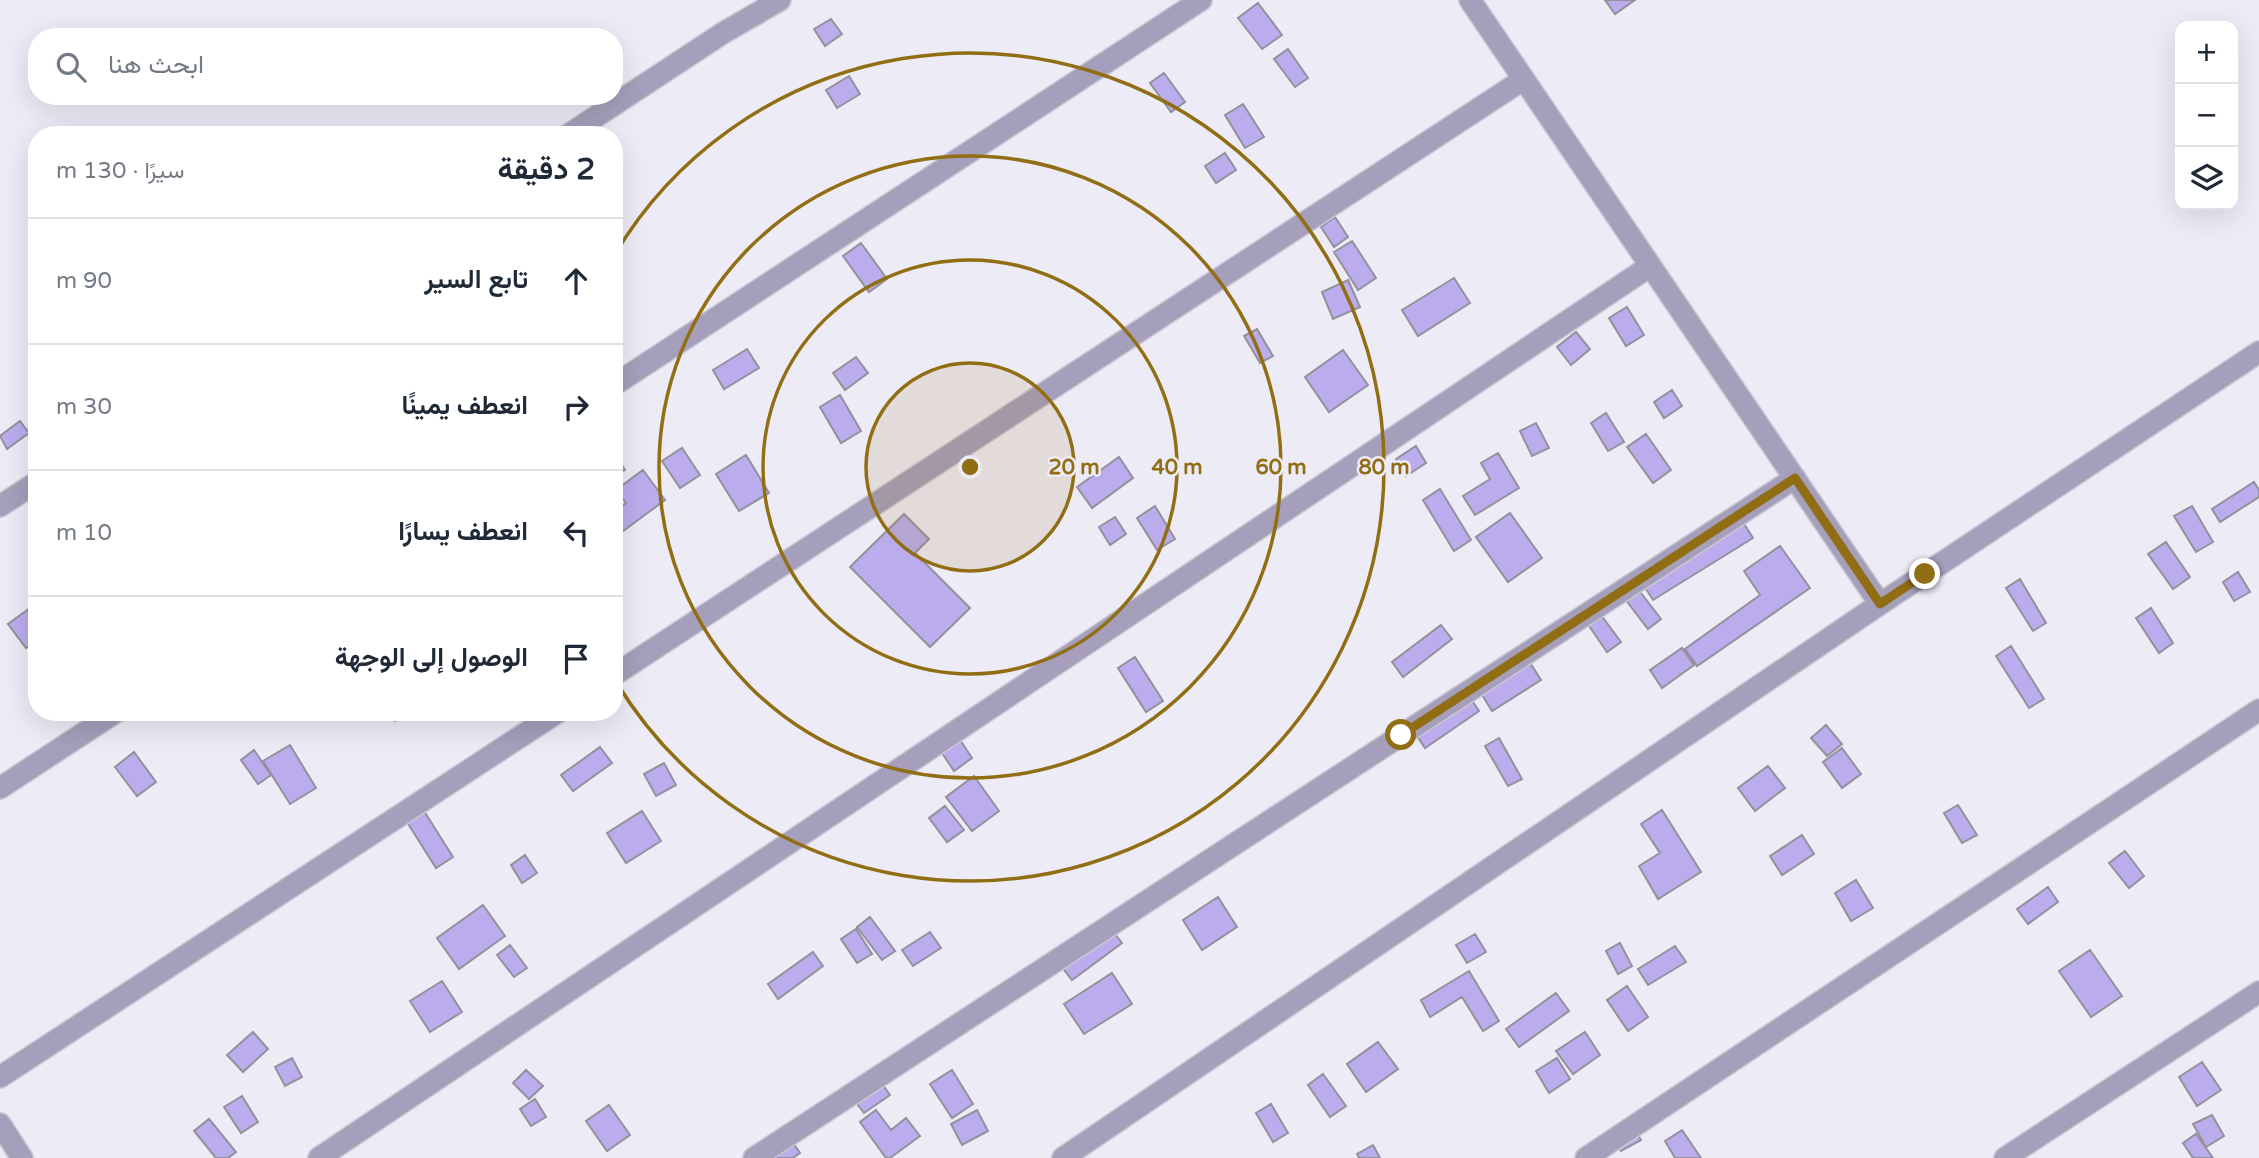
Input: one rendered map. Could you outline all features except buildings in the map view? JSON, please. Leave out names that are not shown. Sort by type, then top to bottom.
[{"type":"street","points":[[623,99],[723,33],[780,0]]},
{"type":"street","points":[[623,379],[1201,0]]},
{"type":"street","points":[[1470,0],[1880,604]]},
{"type":"street","points":[[623,669],[1524,79]]},
{"type":"street","points":[[582,126],[614,105]]},
{"type":"street","points":[[319,1158],[1650,266]]},
{"type":"street","points":[[1063,1158],[1880,604],[2259,352]]},
{"type":"street","points":[[754,1158],[1795,478]]},
{"type":"street","points":[[0,506],[28,488]]},
{"type":"street","points":[[1586,1158],[2259,710]]},
{"type":"street","points":[[0,788],[102,721]]},
{"type":"street","points":[[0,1077],[544,721]]},
{"type":"street","points":[[2005,1158],[2259,992]]},
{"type":"street","points":[[0,1124],[22,1158]]},
{"type":"route","points":[[1401,735],[1795,478],[1880,604],[1925,574]]}]
